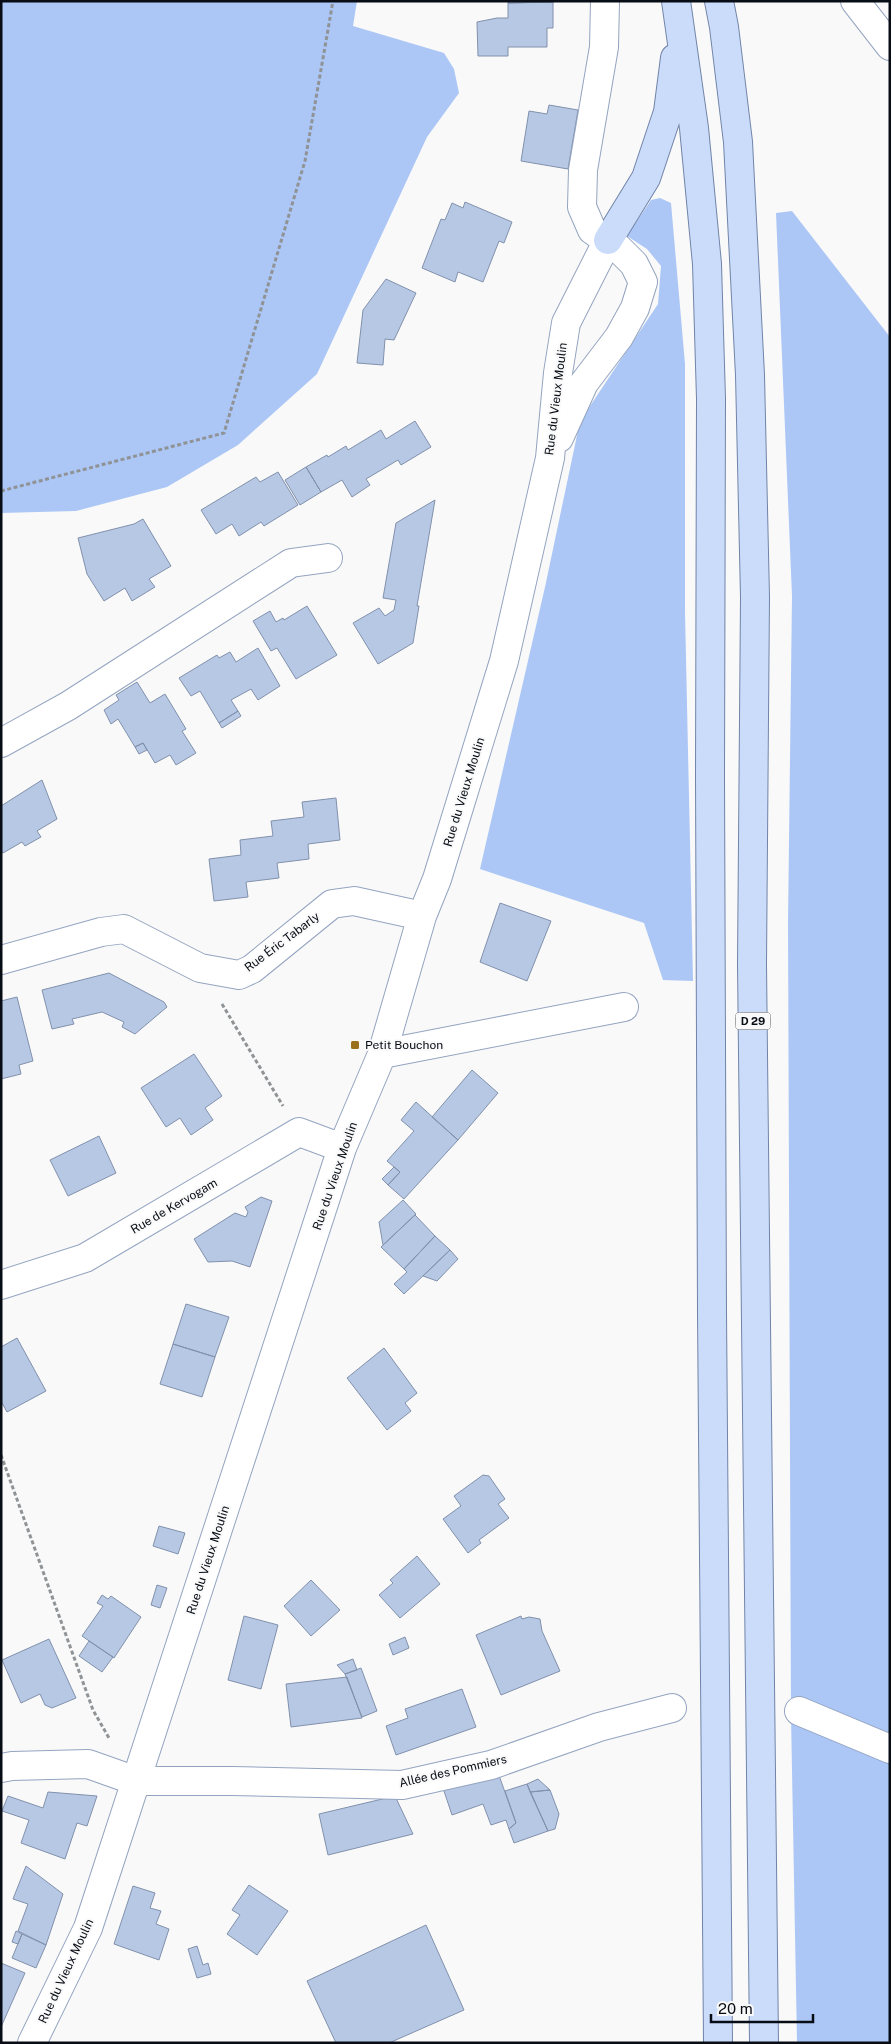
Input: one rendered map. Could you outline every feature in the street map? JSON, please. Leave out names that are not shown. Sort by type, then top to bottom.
[{"type":"main road","name":"D 29","points":[[719,1],[738,142],[751,385],[755,597],[752,964],[764,2043]]},
{"type":"main road","points":[[608,240],[646,178],[668,112],[678,12]]},
{"type":"main road","points":[[678,12],[694,128],[707,264],[711,399],[712,1302],[718,2043]]},
{"type":"street","points":[[550,458],[584,383],[619,337],[635,308],[643,282],[634,264],[608,240],[592,230],[582,207],[582,170],[604,47],[605,1]]},
{"type":"street","points":[[855,1],[890,46]]},
{"type":"street","name":"Rue du Vieux Moulin","points":[[32,2043],[88,1928],[342,1148],[382,1054],[422,916],[438,879],[504,661],[550,458],[558,372],[566,323],[608,240]]},
{"type":"street","points":[[1,743],[68,706],[291,564],[328,558]]},
{"type":"street","name":"Rue Éric Tabarly","points":[[1,960],[101,932],[124,929],[200,968],[239,975],[252,969],[332,904],[354,901],[422,916]]},
{"type":"street","points":[[382,1054],[624,1007]]},
{"type":"street","points":[[299,1132],[342,1148]]},
{"type":"street","name":"Rue de Kervogam","points":[[1,1284],[85,1258],[299,1132]]},
{"type":"street","name":"Allée des Pommiers","points":[[136,1781],[402,1785],[491,1764],[599,1727],[672,1708]]},
{"type":"street","points":[[799,1711],[890,1749]]},
{"type":"street","points":[[1,1768],[88,1764],[136,1781]]},
{"type":"path","points":[[1,491],[224,433],[305,161],[333,1]]},
{"type":"path","points":[[200,968],[299,1132]]},
{"type":"path","points":[[1,1455],[93,1710],[136,1781]]},
{"type":"shaded area","points":[[1,1],[357,1],[353,26],[444,53],[454,69],[459,93],[427,137],[317,374],[238,445],[167,487],[76,511],[1,513]]},
{"type":"shaded area","points":[[660,198],[671,203],[685,364],[685,612],[693,981],[663,980],[644,923],[480,869],[545,587],[580,421],[658,304],[661,266],[647,249],[627,236],[651,200]]},
{"type":"shaded area","points":[[792,211],[890,337],[890,2043],[797,2043],[791,1716],[788,923],[792,596],[776,213]]},
{"type":"building","points":[[508,1],[553,1],[553,2],[508,3]]},
{"type":"building","points":[[553,2],[553,28],[547,28],[547,47],[508,47],[508,56],[478,56],[477,22],[508,18],[508,3]]},
{"type":"building","points":[[549,105],[578,110],[568,169],[521,161],[529,111],[547,114]]},
{"type":"building","points":[[465,202],[512,222],[504,243],[499,241],[483,282],[458,272],[455,282],[422,268],[441,219],[445,220],[452,203],[463,208]]},
{"type":"building","points":[[386,279],[416,293],[394,340],[385,339],[383,365],[357,363],[363,310]]},
{"type":"building","points":[[415,421],[431,447],[401,465],[398,460],[366,479],[370,485],[352,497],[342,480],[321,492],[306,467],[346,446],[348,450],[381,430],[386,439]]},
{"type":"building","points":[[306,467],[321,492],[300,505],[285,480]]},
{"type":"building","points":[[278,472],[298,505],[264,526],[261,522],[239,536],[232,524],[216,534],[201,510],[256,477],[260,482]]},
{"type":"building","points":[[435,500],[417,606],[419,606],[413,643],[378,664],[353,623],[379,608],[385,616],[394,610],[396,600],[383,598],[396,523]]},
{"type":"building","points":[[143,519],[171,566],[149,579],[155,587],[132,601],[125,588],[104,601],[87,574],[78,538],[134,524]]},
{"type":"building","points":[[307,606],[337,655],[296,679],[277,648],[271,651],[253,621],[270,611],[276,622],[283,618],[284,620]]},
{"type":"building","points":[[258,648],[280,686],[258,700],[251,689],[231,700],[238,711],[219,723],[200,691],[191,696],[179,678],[217,655],[219,658],[230,652],[236,662]]},
{"type":"building","points":[[137,682],[150,703],[165,694],[186,729],[182,731],[196,753],[176,765],[170,755],[155,763],[143,743],[135,747],[118,719],[111,724],[104,710],[119,700],[116,695]]},
{"type":"building","points":[[238,711],[241,716],[222,728],[219,723]]},
{"type":"building","points":[[143,743],[147,750],[139,754],[135,747]]},
{"type":"building","points":[[42,780],[57,819],[37,831],[41,837],[25,846],[22,842],[3,853],[1,850],[1,806]]},
{"type":"building","points":[[336,798],[340,840],[308,844],[309,859],[277,863],[279,878],[246,882],[248,897],[214,901],[209,859],[241,855],[240,840],[273,836],[271,821],[304,817],[302,802]]},
{"type":"building","points":[[500,903],[551,921],[527,981],[480,962]]},
{"type":"building","points":[[109,973],[164,1002],[167,1007],[135,1034],[122,1027],[124,1022],[102,1012],[72,1019],[74,1024],[52,1029],[42,990]]},
{"type":"building","points":[[17,997],[33,1061],[19,1065],[21,1074],[1,1079],[1,1001]]},
{"type":"building","points":[[194,1054],[222,1096],[205,1108],[213,1120],[191,1135],[180,1118],[166,1127],[141,1088]]},
{"type":"building","points":[[472,1070],[498,1093],[458,1140],[432,1117]]},
{"type":"building","points":[[416,1102],[458,1140],[404,1199],[388,1185],[400,1172],[387,1161],[414,1131],[401,1120]]},
{"type":"building","points":[[99,1136],[116,1173],[68,1196],[50,1160]]},
{"type":"building","points":[[394,1167],[400,1172],[388,1185],[382,1179]]},
{"type":"building","points":[[261,1197],[272,1201],[250,1267],[232,1261],[208,1262],[194,1239],[235,1213],[246,1217],[248,1212],[245,1207]]},
{"type":"building","points":[[403,1200],[416,1214],[383,1245],[379,1222]]},
{"type":"building","points":[[415,1215],[435,1236],[404,1269],[381,1247]]},
{"type":"building","points":[[435,1236],[450,1250],[404,1294],[394,1284],[407,1272],[404,1269]]},
{"type":"building","points":[[450,1250],[458,1259],[437,1281],[423,1276]]},
{"type":"building","points":[[186,1304],[229,1317],[215,1357],[173,1344]]},
{"type":"building","points":[[17,1338],[46,1391],[7,1412],[1,1401],[1,1347]]},
{"type":"building","points":[[173,1344],[215,1357],[202,1397],[160,1384]]},
{"type":"building","points":[[384,1348],[417,1393],[405,1403],[411,1411],[387,1430],[347,1378]]},
{"type":"building","points":[[483,1475],[489,1476],[505,1499],[498,1504],[509,1518],[479,1540],[481,1543],[468,1553],[443,1519],[461,1506],[454,1496]]},
{"type":"building","points":[[159,1526],[185,1533],[178,1554],[153,1546]]},
{"type":"building","points":[[417,1556],[440,1584],[400,1618],[379,1595],[393,1583],[390,1580]]},
{"type":"building","points":[[311,1580],[340,1610],[311,1636],[284,1606]]},
{"type":"building","points":[[157,1585],[167,1588],[160,1608],[151,1605]]},
{"type":"building","points":[[102,1595],[108,1599],[111,1596],[141,1617],[114,1658],[82,1636],[103,1606],[97,1603]]},
{"type":"building","points":[[244,1616],[278,1625],[261,1689],[228,1680]]},
{"type":"building","points":[[521,1616],[522,1619],[529,1617],[540,1619],[542,1631],[560,1671],[501,1695],[476,1635]]},
{"type":"building","points":[[405,1637],[409,1648],[393,1655],[389,1644]]},
{"type":"building","points":[[49,1639],[76,1698],[52,1708],[45,1705],[40,1694],[21,1703],[2,1660]]},
{"type":"building","points":[[89,1641],[113,1657],[102,1672],[79,1656]]},
{"type":"building","points":[[353,1659],[357,1670],[345,1674],[337,1665]]},
{"type":"building","points":[[361,1668],[377,1711],[362,1717],[345,1674]]},
{"type":"building","points":[[347,1677],[362,1718],[291,1727],[286,1684]]},
{"type":"building","points":[[462,1689],[476,1727],[396,1755],[386,1726],[408,1718],[405,1709]]},
{"type":"building","points":[[496,1767],[516,1823],[509,1829],[506,1820],[491,1825],[483,1804],[452,1815],[442,1785]]},
{"type":"building","points":[[538,1779],[550,1790],[530,1792],[527,1784]]},
{"type":"building","points":[[527,1784],[548,1831],[514,1843],[509,1829],[516,1823],[505,1791]]},
{"type":"building","points":[[550,1790],[559,1814],[555,1829],[548,1831],[530,1792]]},
{"type":"building","points":[[48,1792],[97,1796],[87,1826],[77,1823],[65,1859],[21,1843],[29,1820],[2,1811],[8,1796],[43,1808]]},
{"type":"building","points":[[395,1796],[413,1834],[328,1855],[319,1814]]},
{"type":"building","points":[[26,1866],[63,1894],[46,1945],[18,1931],[28,1904],[13,1899]]},
{"type":"building","points":[[249,1885],[288,1911],[257,1955],[227,1934],[240,1915],[232,1910]]},
{"type":"building","points":[[133,1886],[155,1893],[150,1908],[161,1911],[156,1924],[169,1929],[159,1960],[114,1944]]},
{"type":"building","points":[[426,1925],[464,2010],[389,2043],[336,2043],[307,1981]]},
{"type":"building","points":[[16,1931],[22,1934],[18,1944],[12,1942]]},
{"type":"building","points":[[22,1934],[46,1945],[36,1968],[12,1958]]},
{"type":"building","points":[[197,1946],[203,1965],[208,1963],[211,1974],[197,1978],[188,1949]]},
{"type":"building","points":[[1,1963],[25,1973],[1,2027]]},
{"type":"place","name":"Petit Bouchon","points":[[355,1045]]}]
